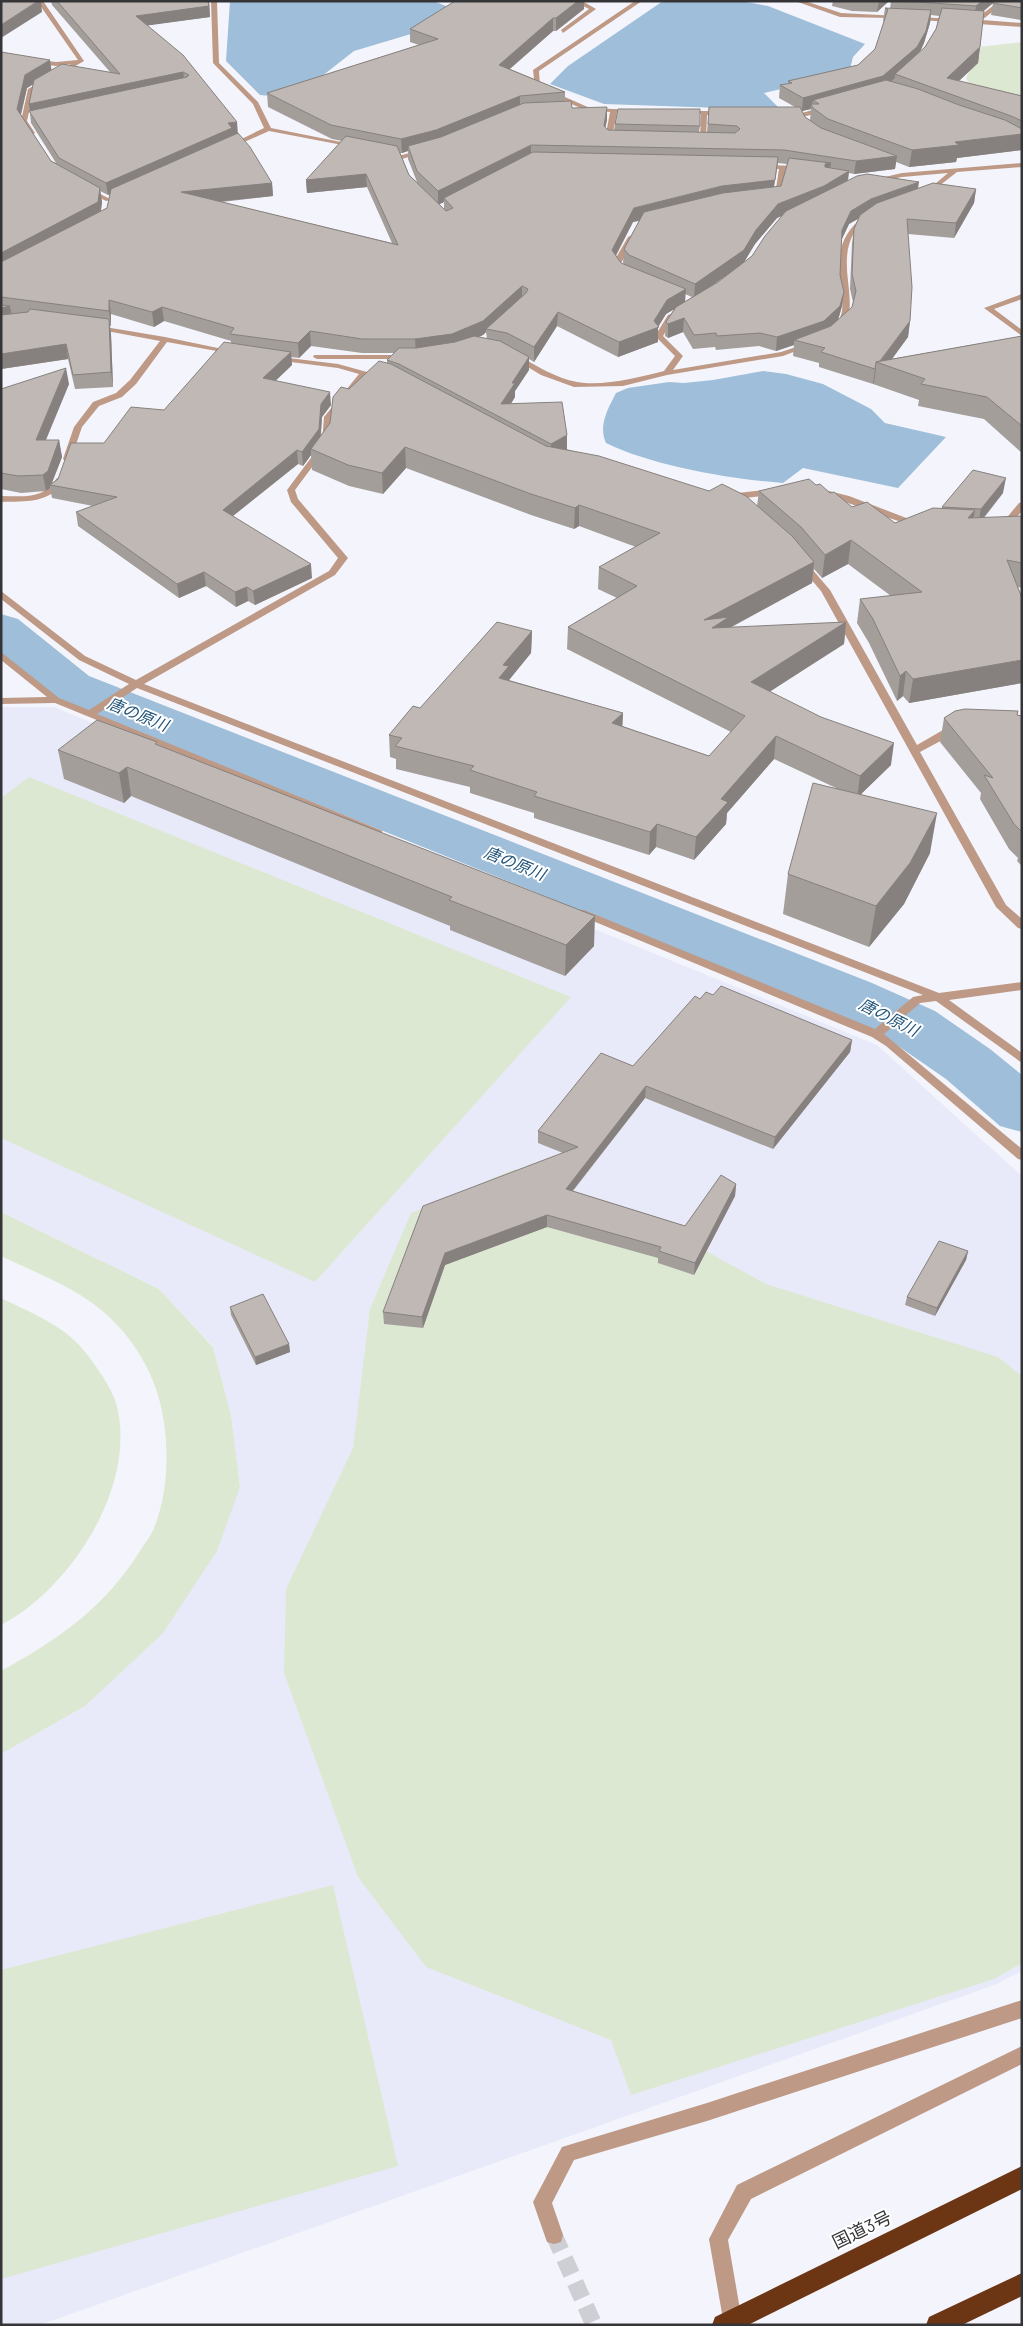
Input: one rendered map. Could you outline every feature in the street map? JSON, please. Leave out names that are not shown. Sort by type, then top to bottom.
[{"type":"highway","name":"国道3号","points":[[727,2323],[1022,2177]]},
{"type":"highway","points":[[937,2325],[1022,2284]]},
{"type":"street","points":[[214,1],[216,63],[256,103],[268,129]]},
{"type":"street","points":[[561,1],[584,4],[593,9],[563,31]]},
{"type":"street","points":[[587,109],[537,87],[536,70],[639,1]]},
{"type":"street","points":[[798,1],[840,15],[1022,25]]},
{"type":"street","points":[[976,22],[1003,1]]},
{"type":"street","points":[[40,2],[49,2]]},
{"type":"street","points":[[40,2],[81,61]]},
{"type":"street","points":[[878,16],[885,10]]},
{"type":"street","points":[[934,29],[936,19]]},
{"type":"street","points":[[1,57],[56,64],[81,61]]},
{"type":"street","points":[[38,143],[24,121],[31,89],[81,61]]},
{"type":"street","points":[[777,115],[804,118],[830,107]]},
{"type":"street","points":[[569,110],[639,111]]},
{"type":"street","points":[[614,110],[608,139],[628,139]]},
{"type":"street","points":[[676,112],[736,114]]},
{"type":"street","points":[[703,138],[704,113]]},
{"type":"street","points":[[24,121],[33,119]]},
{"type":"street","points":[[224,149],[268,129],[367,149]]},
{"type":"street","points":[[695,141],[714,142]]},
{"type":"street","points":[[376,151],[403,160],[430,150]]},
{"type":"street","points":[[864,182],[917,173],[1022,165]]},
{"type":"street","points":[[754,166],[808,169]]},
{"type":"street","points":[[900,166],[917,173]]},
{"type":"street","points":[[769,198],[778,196],[783,167]]},
{"type":"street","points":[[913,200],[928,194],[937,183],[956,170]]},
{"type":"street","points":[[82,186],[108,200]]},
{"type":"street","points":[[108,200],[116,196]]},
{"type":"street","points":[[106,209],[108,200]]},
{"type":"street","points":[[832,333],[844,322],[848,306],[844,289],[846,243],[854,227],[872,215]]},
{"type":"street","points":[[633,277],[624,273],[618,263],[635,231]]},
{"type":"street","points":[[1022,296],[988,308],[1022,334]]},
{"type":"street","points":[[667,373],[679,356],[659,336],[671,317],[687,308]]},
{"type":"street","points":[[83,325],[239,353]]},
{"type":"street","points":[[1,499],[49,495],[56,490],[78,428],[96,404],[119,395],[133,382],[165,340]]},
{"type":"street","points":[[503,351],[544,373],[577,385],[623,384],[667,373],[783,354],[818,342]]},
{"type":"street","points":[[282,359],[338,356],[412,357]]},
{"type":"street","points":[[266,358],[338,366],[388,379]]},
{"type":"street","points":[[88,715],[136,684],[332,573],[340,565],[343,558],[294,500],[291,490],[326,443],[328,417],[364,372]]},
{"type":"street","points":[[728,499],[783,492]]},
{"type":"street","points":[[812,492],[844,496],[902,520],[925,526]]},
{"type":"street","points":[[1003,532],[1022,505]]},
{"type":"street","points":[[794,554],[825,590],[1002,907],[1022,925]]},
{"type":"street","points":[[1,594],[82,658],[136,684],[938,997],[1022,1059]]},
{"type":"street","points":[[1,655],[56,700],[88,715],[386,834]]},
{"type":"street","points":[[1,701],[56,700]]},
{"type":"street","points":[[914,751],[947,732],[966,728]]},
{"type":"street","points":[[570,908],[880,1031],[890,1043],[1022,1156]]},
{"type":"street","points":[[880,1031],[916,1000],[1022,986]]},
{"type":"street","points":[[554,2235],[542,2202],[568,2153],[707,2112],[1022,2009]]},
{"type":"street","points":[[727,2323],[718,2239],[744,2192],[1022,2055]]},
{"type":"shaded area","points":[[1,707],[54,707],[877,1045],[1022,1176],[1022,1971],[997,1984],[40,2325],[1,2325],[1,1754],[85,1706],[240,1487],[231,1415],[213,1346],[159,1289],[1,1212]]},
{"type":"green space","points":[[1022,42],[1022,100],[977,93],[966,79],[978,47]]},
{"type":"green space","points":[[29,777],[571,997],[315,1282],[1,1138],[1,798]]},
{"type":"green space","points":[[515,1169],[644,1217],[766,1284],[998,1357],[1022,1376],[1022,1963],[994,1979],[631,2095],[611,2040],[426,1967],[358,1877],[284,1673],[286,1589],[353,1448],[370,1309],[411,1213]]},
{"type":"green space","points":[[1,1212],[159,1289],[213,1347],[231,1415],[240,1487],[217,1551],[163,1633],[85,1706],[1,1754],[1,1671],[42,1647],[79,1620],[95,1606],[126,1571],[154,1528],[162,1503],[166,1476],[166,1436],[161,1408],[152,1378],[128,1338],[96,1305],[70,1289],[1,1256]]},
{"type":"green space","points":[[1,1298],[62,1330],[79,1345],[100,1372],[110,1389],[116,1403],[121,1434],[118,1466],[108,1499],[93,1530],[74,1560],[52,1586],[27,1608],[1,1625]]},
{"type":"green space","points":[[333,1885],[398,2166],[1,2279],[1,1970]]},
{"type":"water","points":[[230,1],[433,1],[488,22],[431,28],[354,51],[294,98],[260,95],[226,61]]},
{"type":"water","points":[[663,1],[741,1],[768,6],[865,44],[853,57],[849,73],[764,93],[781,110],[604,104],[550,84],[568,66]]},
{"type":"water","points":[[763,371],[786,374],[823,384],[871,409],[885,423],[946,437],[898,488],[803,468],[783,483],[716,475],[669,465],[606,443],[603,430],[604,423],[607,411],[616,393],[628,388],[669,382],[684,383],[713,380]]},
{"type":"building","points":[[1,1],[38,1],[1,25]]},
{"type":"building","points":[[57,1],[208,1],[209,6],[136,16],[183,55],[237,122],[228,123],[232,128],[106,183],[59,158],[29,111],[187,77],[189,75],[183,72],[29,104],[34,80],[62,64],[120,74]]},
{"type":"building","points":[[455,1],[578,1],[556,18],[553,18],[499,65],[565,92],[520,96],[436,130],[401,139],[331,125],[267,93],[438,39],[410,29]]},
{"type":"building","points":[[902,1],[982,1],[976,6]]},
{"type":"building","points":[[995,1],[1022,1],[1022,8],[993,3]]},
{"type":"building","points":[[885,8],[931,10],[926,31],[917,47],[883,76],[803,98],[780,85],[792,83],[788,81],[858,65],[875,49],[888,9]]},
{"type":"building","points":[[942,8],[984,11],[980,47],[947,78],[1022,96],[1022,121],[895,74],[925,47],[936,29]]},
{"type":"building","points":[[1,52],[50,60],[25,75],[17,109],[51,161],[100,188],[98,202],[1,253]]},
{"type":"building","points":[[886,80],[918,89],[1005,120],[1022,129],[1022,134],[955,142],[959,145],[912,150],[828,119],[813,108],[811,104],[819,104],[813,100]]},
{"type":"building","points":[[571,101],[572,108],[607,107],[604,126],[608,130],[735,133],[740,129],[737,126],[708,124],[709,107],[800,107],[805,117],[821,128],[897,156],[856,161],[784,150],[531,145],[438,191],[417,171],[408,146],[441,137],[524,103]]},
{"type":"building","points":[[618,109],[700,109],[700,126],[615,124]]},
{"type":"building","points":[[238,133],[250,147],[272,183],[181,192],[398,245],[366,174],[306,180],[346,136],[397,146],[409,175],[446,211],[453,208],[444,198],[533,152],[778,157],[775,180],[722,186],[634,208],[612,250],[621,263],[686,289],[667,300],[654,321],[659,327],[619,342],[558,312],[534,347],[507,333],[486,329],[526,293],[528,289],[522,286],[483,321],[452,334],[415,339],[362,339],[310,331],[298,343],[230,334],[234,328],[162,307],[152,312],[109,300],[109,311],[1,297],[1,262],[107,208],[111,189]]},
{"type":"building","points":[[789,158],[831,163],[825,164],[825,167],[849,171],[824,186],[778,204],[756,230],[744,250],[695,284],[629,255],[624,249],[644,212],[723,193],[781,186]]},
{"type":"building","points":[[867,174],[919,182],[871,199],[851,211],[842,230],[840,275],[844,292],[840,306],[824,321],[777,337],[760,333],[717,336],[716,333],[694,335],[684,318],[668,324],[666,322],[676,307],[718,282],[752,256],[765,236],[786,211],[857,176]]},
{"type":"building","points":[[933,183],[976,189],[956,223],[907,219],[912,287],[910,321],[880,361],[876,362],[875,369],[821,352],[825,348],[794,340],[831,326],[852,307],[856,291],[852,274],[854,229],[860,215],[877,203]]},
{"type":"building","points":[[30,309],[109,319],[111,372],[73,375],[66,344],[1,354],[1,315],[28,312]]},
{"type":"building","points":[[474,336],[500,341],[529,357],[501,404],[562,402],[567,435],[551,444],[399,364],[387,360],[399,348],[416,348],[455,342]]},
{"type":"building","points":[[1022,336],[1022,426],[987,397],[921,384],[925,379],[876,362]]},
{"type":"building","points":[[224,342],[291,352],[263,378],[330,392],[321,404],[319,429],[302,452],[297,450],[223,510],[311,564],[253,591],[247,587],[235,592],[204,572],[177,584],[76,512],[117,497],[50,485],[58,479],[71,443],[104,443],[131,407],[164,410]]},
{"type":"building","points":[[379,361],[391,364],[546,446],[599,456],[709,491],[722,484],[746,496],[792,536],[814,562],[704,620],[729,617],[712,628],[846,622],[751,682],[821,717],[894,743],[860,776],[776,736],[721,799],[728,802],[696,837],[657,824],[650,832],[534,796],[537,792],[470,770],[474,766],[395,746],[402,738],[389,735],[413,706],[420,708],[497,622],[532,631],[503,665],[509,666],[499,678],[623,713],[612,723],[709,756],[745,716],[568,627],[637,586],[599,567],[660,533],[579,505],[575,508],[531,494],[405,447],[382,473],[348,465],[311,449],[330,423],[333,397],[341,387],[349,389]]},
{"type":"building","points":[[66,368],[36,440],[59,440],[48,471],[43,475],[18,476],[1,473],[1,389]]},
{"type":"building","points":[[973,470],[1006,478],[981,509],[942,507]]},
{"type":"building","points":[[809,479],[816,485],[820,484],[830,493],[834,492],[852,507],[867,502],[895,523],[933,508],[975,510],[968,518],[1022,516],[1022,563],[1007,560],[1022,598],[1022,660],[913,679],[906,671],[900,676],[873,619],[860,599],[922,592],[851,540],[825,555],[801,527],[759,491]]},
{"type":"building","points":[[965,709],[1018,711],[1017,715],[1022,716],[1022,832],[1014,824],[984,775],[993,778],[944,718],[955,711]]},
{"type":"building","points":[[97,720],[157,742],[155,744],[595,916],[566,945],[449,900],[452,897],[127,767],[119,773],[58,750]]},
{"type":"building","points":[[813,783],[937,813],[910,863],[876,906],[788,874]]},
{"type":"building","points":[[721,986],[852,1040],[775,1137],[646,1086],[566,1189],[685,1226],[721,1175],[736,1184],[695,1263],[659,1251],[661,1247],[547,1215],[445,1253],[422,1317],[383,1312],[423,1206],[578,1147],[538,1131],[601,1053],[633,1066],[695,996],[700,999],[706,992],[713,995]]},
{"type":"building","points":[[939,1241],[968,1251],[937,1308],[907,1297]]},
{"type":"building","points":[[263,1294],[289,1344],[255,1357],[230,1307]]},
{"type":"waterway","name":"唐の原川","points":[[1,629],[71,687],[851,997],[913,1026],[968,1064],[1022,1110]]},
{"type":"tunnel","points":[[554,2235],[594,2325]]}]
